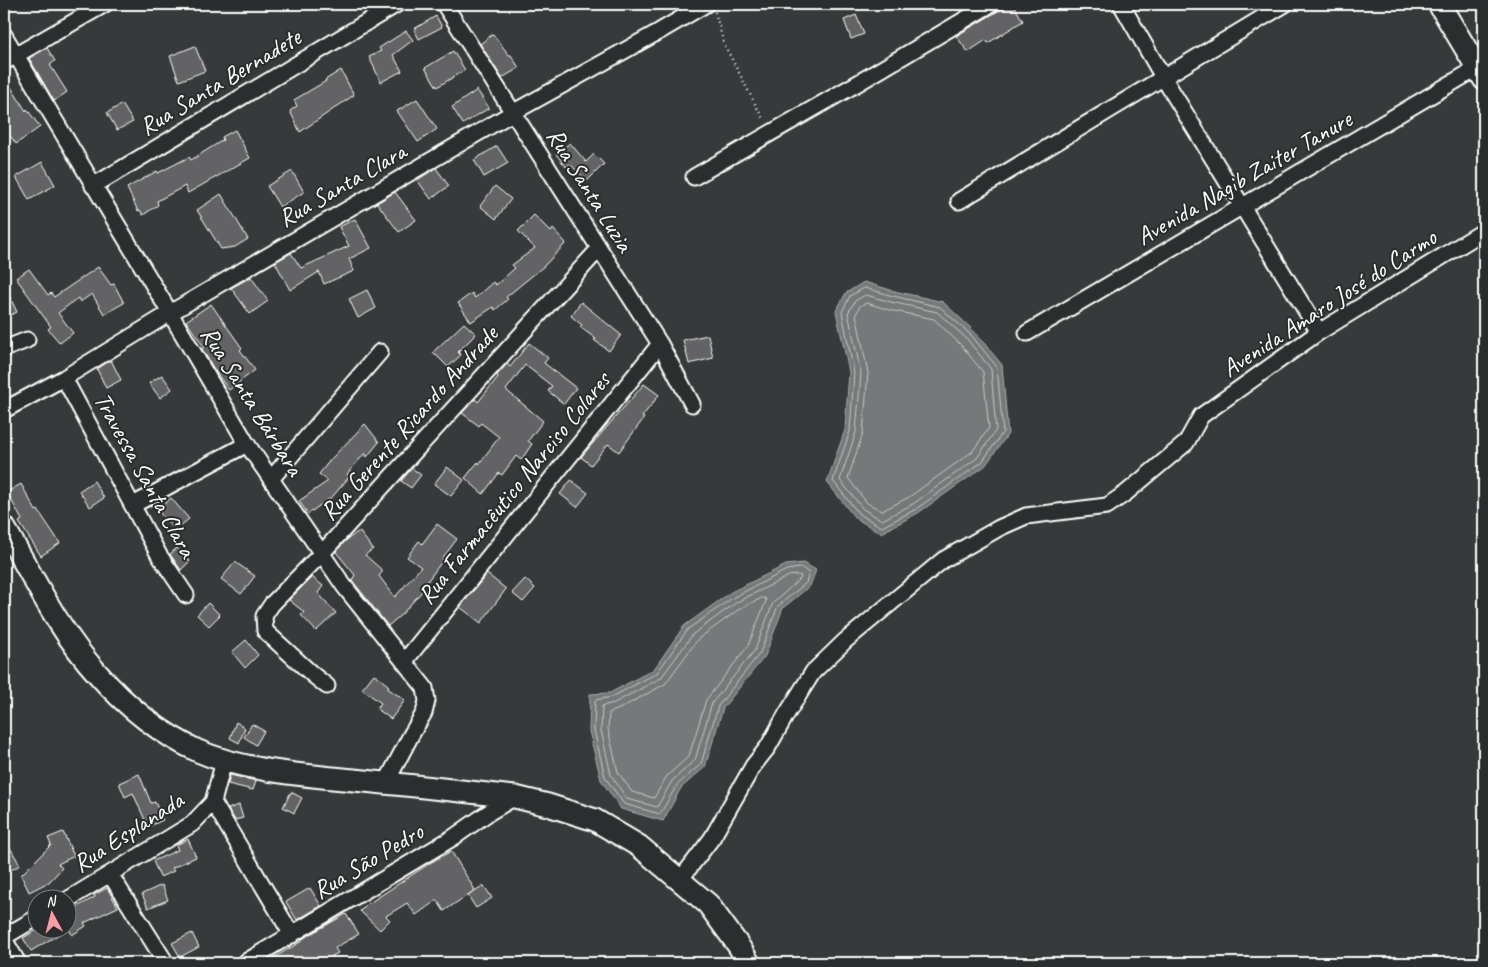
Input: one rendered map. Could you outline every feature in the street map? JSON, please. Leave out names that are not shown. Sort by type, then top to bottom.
[{"type":"street","points":[[10,58],[105,4]]},
{"type":"street","name":"Rua Santa Bernadete","points":[[93,186],[397,4]]},
{"type":"street","name":"Rua Santa Luzia","points":[[444,4],[660,344],[692,404]]},
{"type":"street","name":"Rua Santa Clara","points":[[4,410],[64,378],[170,312],[514,112],[706,4]]},
{"type":"street","points":[[694,176],[858,83],[991,4]]},
{"type":"street","points":[[1121,4],[1163,77],[1319,332]]},
{"type":"street","points":[[959,200],[1285,4]]},
{"type":"street","points":[[1439,4],[1482,71]]},
{"type":"street","name":"Rua Santa Bárbara","points":[[4,35],[10,58],[93,186],[170,312],[247,444],[344,586],[425,688],[427,701],[424,713],[386,783]]},
{"type":"street","name":"Avenida Nagib Zaiter Tanure","points":[[1027,333],[1242,206],[1482,71]]},
{"type":"street","name":"Avenida Amaro José do Carmo","points":[[680,880],[712,838],[753,766],[768,747],[813,672],[845,641],[943,560],[999,528],[1026,516],[1107,506],[1126,493],[1186,443],[1201,416],[1319,332],[1484,231]]},
{"type":"street","name":"Rua Gerente Ricardo Andrade","points":[[327,686],[265,631],[264,616],[272,604],[322,554],[599,250]]},
{"type":"street","points":[[4,349],[27,340]]},
{"type":"street","name":"Rua Farmacêutico Narciso Colares","points":[[404,662],[660,344]]},
{"type":"street","points":[[272,479],[380,352]]},
{"type":"street","name":"Travessa Santa Clara","points":[[64,378],[159,555],[186,595]]},
{"type":"street","points":[[133,505],[247,444]]},
{"type":"street","points":[[4,527],[67,637],[115,694],[138,714],[165,733],[197,750],[224,760],[297,774],[515,797],[595,820],[639,846],[708,904],[749,963]]},
{"type":"street","points":[[224,760],[213,802],[292,936]]},
{"type":"street","name":"Rua São Pedro","points":[[244,963],[292,936],[454,837],[515,797]]},
{"type":"street","name":"Rua Esplanada","points":[[78,893],[192,824],[213,802]]},
{"type":"street","points":[[110,874],[166,963]]},
{"type":"street","points":[[18,963],[4,938],[28,923]]},
{"type":"path","points":[[713,4],[724,44],[770,133]]},
{"type":"water","points":[[864,282],[943,302],[975,332],[1002,365],[1008,434],[985,466],[918,513],[881,533],[855,518],[827,482],[845,430],[849,372],[836,311],[846,293]]},
{"type":"water","points":[[803,563],[816,570],[810,586],[783,608],[765,656],[723,708],[705,767],[681,788],[663,821],[621,809],[601,780],[589,731],[590,694],[610,693],[654,669],[684,626],[731,592],[786,565]]},
{"type":"building","points":[[1013,4],[1023,21],[988,43],[986,40],[968,52],[956,36]]},
{"type":"building","points":[[856,15],[864,34],[851,39],[844,20]]},
{"type":"building","points":[[436,16],[442,27],[419,39],[414,29]]},
{"type":"building","points":[[406,31],[413,40],[393,55],[402,71],[381,82],[369,57],[381,51],[379,48]]},
{"type":"building","points":[[493,34],[509,55],[511,55],[519,68],[502,78],[480,44]]},
{"type":"building","points":[[195,46],[205,71],[179,81],[170,56]]},
{"type":"building","points":[[47,48],[55,61],[50,65],[67,92],[54,101],[29,58]]},
{"type":"building","points":[[453,51],[465,70],[437,87],[425,68]]},
{"type":"building","points":[[341,70],[354,95],[300,132],[290,111],[297,106],[294,100]]},
{"type":"building","points":[[4,76],[26,111],[27,109],[40,127],[16,144],[4,127]]},
{"type":"building","points":[[477,90],[489,108],[463,124],[452,107]]},
{"type":"building","points":[[417,99],[437,129],[418,142],[397,111]]},
{"type":"building","points":[[122,104],[133,122],[117,130],[107,113]]},
{"type":"building","points":[[235,130],[250,158],[188,193],[185,186],[157,201],[158,205],[143,215],[140,210],[138,211],[127,188],[157,171],[158,173],[189,157],[191,160],[223,140],[222,137]]},
{"type":"building","points":[[570,143],[586,162],[594,154],[604,164],[587,181],[570,164],[566,167],[556,154]]},
{"type":"building","points":[[497,146],[508,163],[484,177],[474,160]]},
{"type":"building","points":[[42,162],[55,185],[29,200],[16,177]]},
{"type":"building","points":[[436,168],[449,186],[431,199],[417,180]]},
{"type":"building","points":[[292,171],[304,192],[280,207],[267,186]]},
{"type":"building","points":[[495,186],[511,199],[496,219],[480,206]]},
{"type":"building","points":[[395,192],[416,220],[399,232],[377,203]]},
{"type":"building","points":[[221,194],[248,239],[235,247],[221,249],[197,210]]},
{"type":"building","points":[[534,215],[551,232],[553,229],[566,243],[544,266],[506,297],[508,299],[495,310],[493,307],[471,322],[458,303],[472,293],[475,298],[493,282],[496,285],[515,268],[512,265],[535,248],[518,231]]},
{"type":"building","points":[[355,219],[371,248],[349,259],[354,271],[324,284],[319,272],[290,290],[275,262],[291,253],[301,268],[349,246],[339,227]]},
{"type":"building","points":[[98,267],[111,285],[114,284],[124,303],[104,314],[92,294],[80,302],[78,298],[58,313],[73,333],[60,343],[48,329],[51,327],[16,278],[29,269],[48,295],[51,293],[54,297]]},
{"type":"building","points":[[251,277],[268,301],[250,314],[231,288]]},
{"type":"building","points":[[4,285],[17,312],[4,318]]},
{"type":"building","points":[[367,290],[376,308],[358,318],[349,299]]},
{"type":"building","points":[[581,302],[621,335],[609,351],[594,340],[596,339],[580,327],[582,325],[571,316]]},
{"type":"building","points":[[211,304],[255,370],[229,390],[217,374],[202,349],[204,347],[186,321]]},
{"type":"building","points":[[464,323],[476,334],[458,352],[461,355],[448,367],[433,352]]},
{"type":"building","points":[[708,335],[713,358],[689,364],[683,340]]},
{"type":"building","points":[[529,343],[548,358],[544,363],[576,388],[564,404],[548,391],[552,386],[525,365],[506,390],[543,421],[528,441],[532,444],[521,460],[516,456],[502,475],[499,473],[483,494],[465,478],[478,462],[479,464],[499,437],[481,423],[479,426],[462,413],[475,399],[478,402],[498,377],[497,375],[507,364],[510,367]]},
{"type":"building","points":[[111,360],[121,380],[106,388],[97,369]]},
{"type":"building","points":[[162,375],[172,389],[160,398],[149,383]]},
{"type":"building","points":[[644,384],[659,395],[642,417],[644,418],[619,452],[608,444],[591,465],[581,457]]},
{"type":"building","points":[[365,424],[379,442],[367,457],[365,453],[347,474],[350,476],[333,496],[308,514],[299,501],[328,481],[319,474]]},
{"type":"building","points":[[447,467],[464,480],[451,496],[434,484]]},
{"type":"building","points":[[412,468],[421,475],[411,488],[401,481]]},
{"type":"building","points":[[571,480],[588,493],[577,507],[560,494]]},
{"type":"building","points":[[94,481],[104,498],[90,507],[79,491]]},
{"type":"building","points":[[21,484],[36,511],[38,510],[60,543],[41,556],[19,522],[22,520],[7,492]]},
{"type":"building","points":[[171,498],[189,519],[175,530],[157,510]]},
{"type":"building","points":[[437,524],[457,539],[423,587],[425,588],[402,614],[388,626],[352,580],[355,575],[336,552],[344,542],[359,531],[373,549],[365,555],[383,571],[379,576],[395,597],[421,567],[407,557],[419,541],[422,544]]},
{"type":"building","points":[[177,548],[190,561],[181,570],[170,554]]},
{"type":"building","points":[[235,562],[255,576],[241,594],[221,579]]},
{"type":"building","points":[[487,574],[506,589],[481,623],[460,607]]},
{"type":"building","points":[[312,577],[323,586],[318,593],[336,613],[316,631],[301,615],[304,612],[289,600]]},
{"type":"building","points":[[525,579],[535,588],[523,602],[512,593]]},
{"type":"building","points":[[208,603],[220,615],[209,626],[197,615]]},
{"type":"building","points":[[246,640],[258,655],[245,668],[232,652]]},
{"type":"building","points":[[374,674],[389,686],[387,688],[405,700],[391,719],[377,709],[381,703],[362,689]]},
{"type":"building","points":[[236,722],[245,728],[239,743],[230,738]]},
{"type":"building","points":[[252,724],[264,731],[256,745],[244,737]]},
{"type":"building","points":[[139,774],[151,803],[155,802],[163,820],[148,827],[133,793],[125,797],[119,783]]},
{"type":"building","points":[[230,775],[256,781],[253,790],[228,784]]},
{"type":"building","points":[[291,792],[302,798],[294,813],[283,807]]},
{"type":"building","points":[[239,805],[243,818],[235,820],[228,809]]},
{"type":"building","points":[[63,832],[74,856],[58,864],[62,868],[49,882],[33,890],[28,890],[21,875],[51,845],[48,838]]},
{"type":"building","points":[[4,837],[20,865],[4,874]]},
{"type":"building","points":[[188,839],[196,857],[172,868],[174,871],[160,877],[153,861],[178,850],[176,845]]},
{"type":"building","points":[[451,851],[475,890],[444,911],[437,900],[416,915],[407,903],[386,916],[390,920],[380,930],[360,911],[370,901]]},
{"type":"building","points":[[162,885],[168,900],[148,908],[142,894]]},
{"type":"building","points":[[484,886],[492,898],[476,908],[468,896]]},
{"type":"building","points":[[107,888],[118,907],[84,923],[86,926],[78,931],[78,906],[95,897],[94,895]]},
{"type":"building","points":[[310,888],[321,906],[297,920],[286,902]]},
{"type":"building","points":[[346,914],[359,934],[335,948],[338,953],[332,956],[336,963],[265,963],[302,941],[307,936]]},
{"type":"building","points":[[192,933],[199,947],[180,957],[172,943]]},
{"type":"building","points":[[28,935],[28,940],[49,940],[31,951],[23,938]]}]
